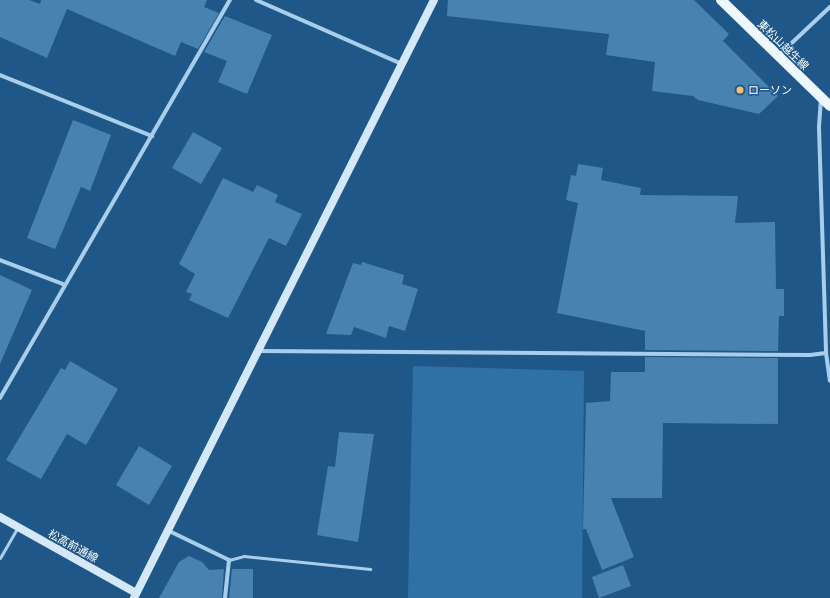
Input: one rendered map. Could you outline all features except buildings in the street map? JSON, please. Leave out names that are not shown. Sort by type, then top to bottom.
[{"type":"main road","name":"東松山越生線","points":[[721,0],[777,57],[830,106]]},
{"type":"street","points":[[0,398],[63,284],[152,136],[230,0]]},
{"type":"street","points":[[256,0],[402,64]]},
{"type":"street","points":[[135,596],[434,0]]},
{"type":"street","points":[[777,57],[830,7]]},
{"type":"street","points":[[0,75],[152,136]]},
{"type":"street","points":[[821,98],[819,128],[826,353],[830,381]]},
{"type":"street","points":[[0,260],[63,284]]},
{"type":"street","points":[[257,352],[810,355],[826,353]]},
{"type":"street","name":"松高前通線","points":[[0,517],[135,596]]},
{"type":"street","points":[[167,530],[229,560],[225,598]]},
{"type":"lane","points":[[0,558],[17,528]]},
{"type":"lane","points":[[229,560],[244,556],[370,569]]},
{"type":"shaded area","points":[[413,366],[584,371],[582,598],[408,598]]},
{"type":"place","name":"ローソン","points":[[740,90]]}]
